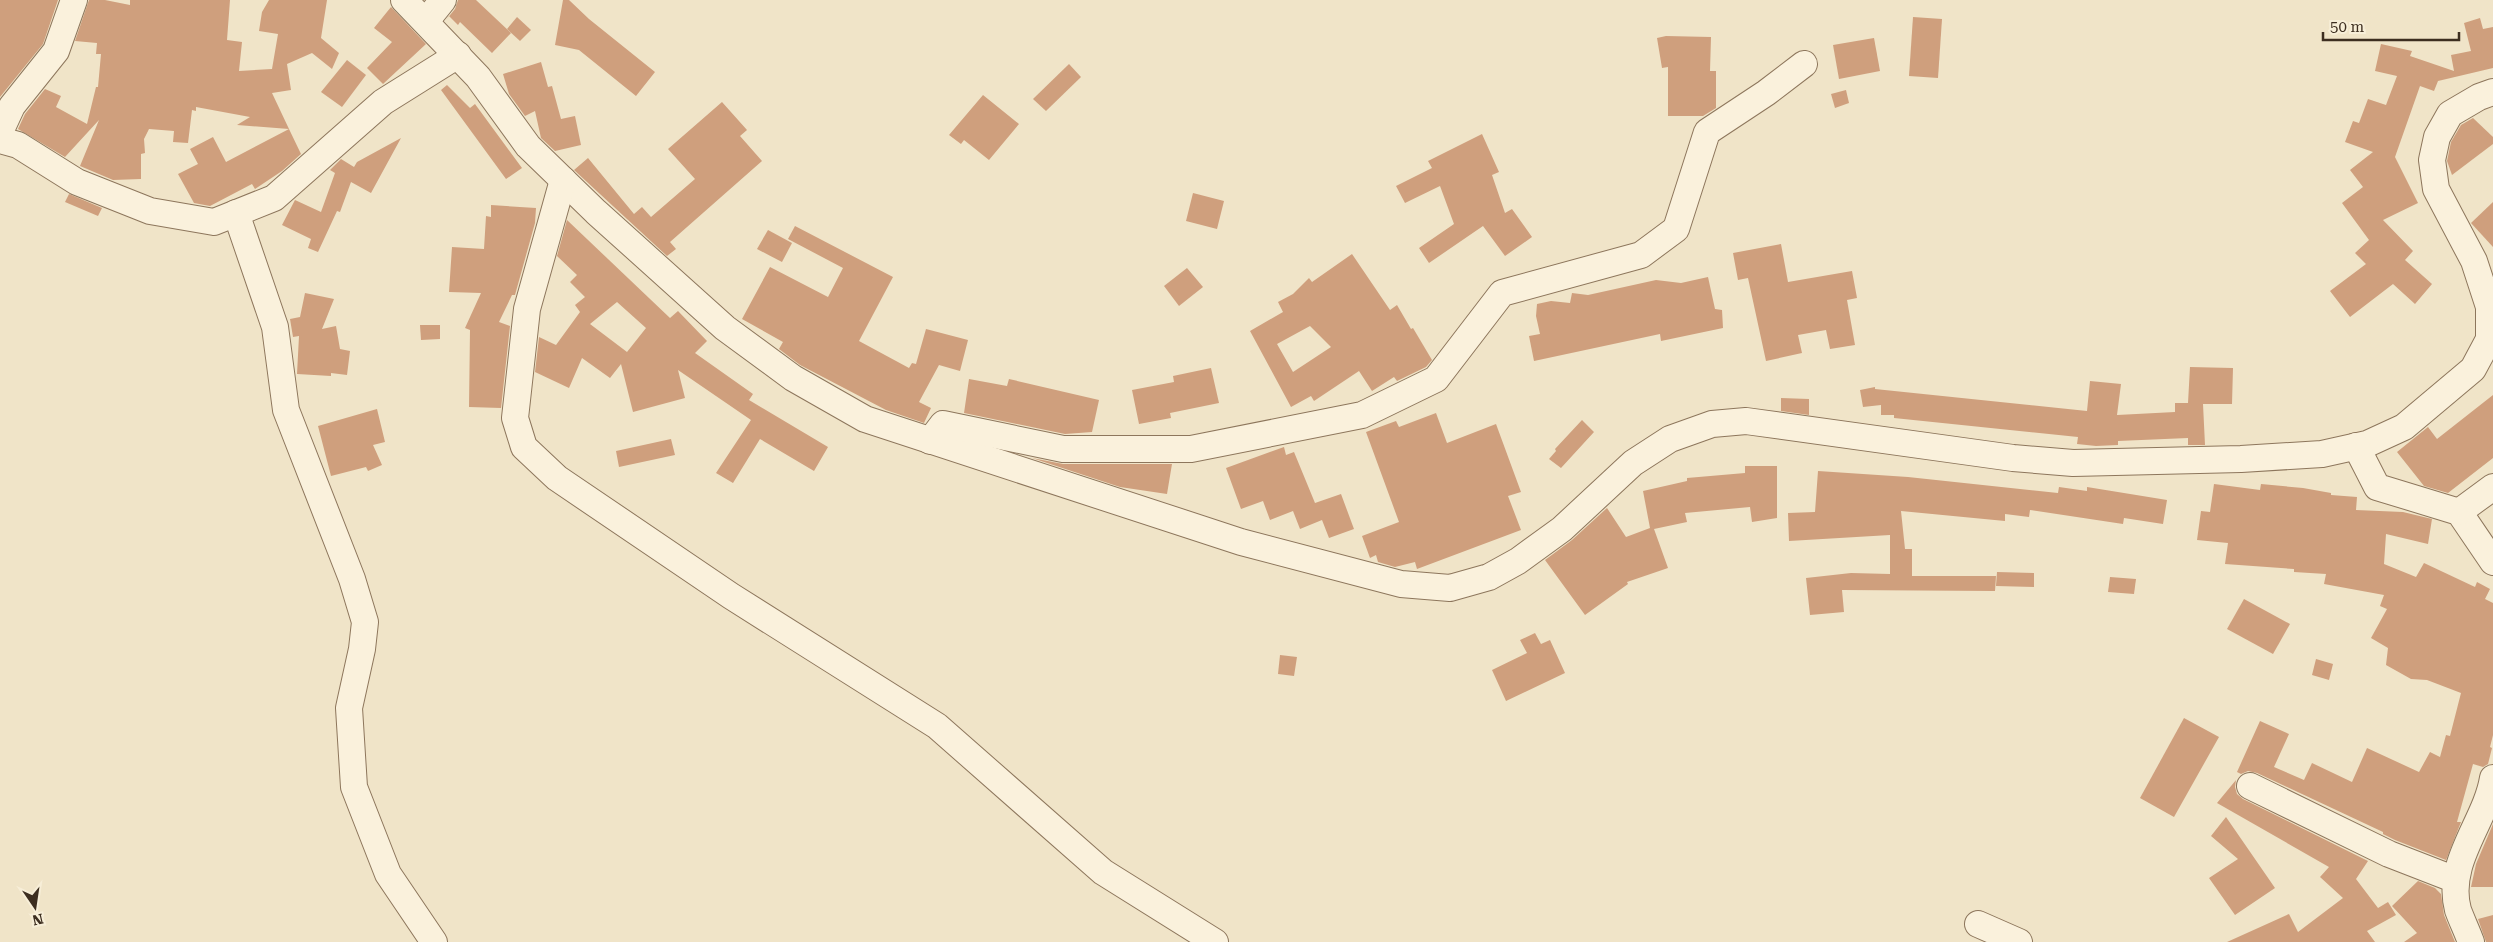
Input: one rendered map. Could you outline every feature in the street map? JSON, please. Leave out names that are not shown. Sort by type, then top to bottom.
[{"type":"street","points":[[0,132],[12,106],[56,51],[74,0]]},
{"type":"street","points":[[404,0],[478,77],[528,146],[725,328],[793,378],[865,419],[1241,542],[1401,584],[1450,588],[1489,577],[1518,561],[1562,529],[1634,464],[1670,439],[1712,424],[1746,421],[2013,458],[2073,463],[2241,459],[2322,454],[2367,444],[2404,427],[2472,370],[2491,335],[2489,307],[2474,261],[2436,189],[2432,160],[2437,137],[2450,114],[2479,97],[2493,92]]},
{"type":"street","points":[[426,22],[443,0]]},
{"type":"street","points":[[0,140],[18,145],[77,182],[150,211],[214,222],[274,198],[383,102],[458,56]]},
{"type":"street","points":[[930,441],[943,424],[1063,449],[1191,449],[1362,414],[1436,379],[1502,292],[1641,255],[1676,228],[1707,132],[1766,93],[1804,64]]},
{"type":"street","points":[[563,180],[527,309],[514,418],[524,447],[557,478],[706,580],[937,726],[1103,872],[1215,942]]},
{"type":"street","points":[[236,213],[275,328],[286,410],[352,579],[364,622],[362,650],[349,708],[354,787],[388,874],[434,942]]},
{"type":"street","points":[[2356,446],[2377,487],[2459,512],[2493,513]]},
{"type":"street","points":[[2459,512],[2493,488]]},
{"type":"street","points":[[2459,512],[2493,562]]},
{"type":"street","points":[[2462,937],[2456,880],[2461,859],[2491,791],[2493,778]]},
{"type":"street","points":[[2250,786],[2389,854],[2456,880]]},
{"type":"street","points":[[1978,924],[2019,942]]},
{"type":"building","points":[[0,0],[58,0],[43,44],[0,97]]},
{"type":"building","points":[[89,0],[105,0],[130,5],[130,0],[230,0],[227,40],[242,42],[239,71],[272,69],[278,34],[259,31],[262,12],[269,0],[327,0],[321,38],[339,53],[332,69],[312,53],[287,64],[291,90],[272,93],[289,129],[237,125],[250,117],[196,107],[196,111],[192,110],[188,143],[173,142],[174,131],[149,129],[144,139],[145,153],[141,154],[141,179],[113,180],[80,166],[99,120],[65,157],[18,129],[25,114],[45,89],[61,96],[56,107],[87,124],[96,87],[98,87],[101,54],[96,54],[97,43],[75,41]]},
{"type":"building","points":[[458,0],[476,0],[511,33],[492,53],[460,22],[458,25],[449,16],[455,9]]},
{"type":"building","points":[[563,0],[569,0],[589,19],[655,72],[636,96],[579,50],[555,45]]},
{"type":"building","points":[[391,7],[426,44],[383,84],[367,68],[392,42],[374,28]]},
{"type":"building","points":[[517,17],[531,30],[520,41],[507,29]]},
{"type":"building","points":[[1913,17],[1942,19],[1938,78],[1909,76]]},
{"type":"building","points":[[2480,18],[2483,29],[2493,27],[2493,68],[2438,81],[2434,91],[2420,86],[2395,157],[2418,203],[2383,220],[2413,251],[2405,260],[2432,284],[2415,304],[2393,284],[2350,317],[2330,291],[2366,264],[2355,253],[2369,240],[2342,203],[2363,187],[2350,170],[2373,152],[2345,142],[2353,121],[2359,123],[2368,99],[2386,105],[2397,76],[2375,71],[2381,44],[2412,51],[2410,56],[2454,71],[2451,55],[2471,51],[2464,23]]},
{"type":"building","points":[[1666,36],[1711,37],[1710,71],[1716,71],[1716,108],[1703,116],[1668,116],[1668,67],[1662,68],[1657,38]]},
{"type":"building","points":[[1874,38],[1880,71],[1839,79],[1833,45]]},
{"type":"building","points":[[347,60],[366,75],[342,107],[321,92]]},
{"type":"building","points":[[541,62],[548,87],[552,86],[561,119],[575,116],[581,145],[555,151],[541,138],[535,111],[525,116],[509,94],[503,74]]},
{"type":"building","points":[[1069,64],[1081,77],[1046,111],[1033,99]]},
{"type":"building","points":[[447,85],[470,108],[475,104],[522,168],[506,179],[441,90]]},
{"type":"building","points":[[1846,90],[1849,103],[1835,108],[1831,94]]},
{"type":"building","points":[[983,95],[1019,124],[989,160],[964,140],[961,144],[949,135]]},
{"type":"building","points":[[722,102],[747,130],[740,136],[762,161],[670,242],[676,249],[667,256],[574,170],[588,158],[634,214],[642,207],[651,217],[695,179],[668,149]]},
{"type":"building","points":[[2473,118],[2493,137],[2493,144],[2452,175],[2447,161],[2451,142],[2461,125]]},
{"type":"building","points":[[289,129],[301,154],[282,171],[255,189],[252,184],[210,206],[194,203],[178,174],[198,164],[190,149],[213,137],[226,162]]},
{"type":"building","points":[[1482,134],[1499,172],[1492,175],[1505,213],[1512,209],[1532,237],[1505,256],[1483,226],[1429,263],[1419,248],[1454,224],[1440,186],[1405,203],[1396,186],[1432,168],[1428,161]]},
{"type":"building","points":[[401,138],[371,193],[351,182],[340,212],[337,211],[318,252],[308,248],[311,239],[282,225],[295,200],[321,212],[335,173],[330,170],[341,159],[354,167],[357,162]]},
{"type":"building","points":[[1193,193],[1224,201],[1217,229],[1186,221]]},
{"type":"building","points":[[69,194],[102,208],[98,216],[65,202]]},
{"type":"building","points":[[2493,202],[2493,247],[2471,223]]},
{"type":"building","points":[[491,205],[536,208],[535,223],[515,295],[512,295],[499,322],[510,326],[501,408],[469,407],[470,330],[465,328],[481,293],[449,292],[452,247],[484,249],[486,216],[491,217]]},
{"type":"building","points":[[567,220],[670,318],[678,311],[707,341],[695,353],[753,394],[749,400],[828,447],[814,471],[760,439],[733,483],[716,473],[751,420],[678,370],[685,398],[633,412],[621,364],[610,378],[582,358],[569,388],[535,372],[539,337],[556,345],[580,312],[575,305],[585,297],[570,282],[577,275],[557,256]],"holes":[[[617,302],[646,328],[627,352],[590,324]]]},
{"type":"building","points":[[795,226],[893,277],[859,341],[909,368],[912,363],[916,364],[926,329],[968,340],[960,371],[939,365],[919,402],[931,408],[924,423],[886,410],[800,365],[779,349],[783,342],[742,319],[770,267],[828,297],[843,268],[788,239]]},
{"type":"building","points":[[768,230],[792,243],[782,262],[757,249]]},
{"type":"building","points":[[1781,244],[1788,282],[1852,271],[1857,298],[1847,300],[1855,345],[1830,349],[1826,330],[1798,335],[1802,353],[1766,361],[1748,278],[1738,280],[1733,253]]},
{"type":"building","points":[[1352,254],[1390,310],[1397,305],[1432,360],[1426,367],[1397,381],[1394,377],[1372,391],[1359,371],[1314,401],[1311,396],[1291,407],[1250,331],[1283,312],[1278,302],[1293,294],[1309,278],[1312,282]],"holes":[[[1310,326],[1331,347],[1293,372],[1277,344]]]},
{"type":"building","points":[[1187,268],[1203,287],[1179,306],[1164,286]]},
{"type":"building","points":[[1708,277],[1715,309],[1722,310],[1723,328],[1661,341],[1660,334],[1534,361],[1529,336],[1540,334],[1536,316],[1537,304],[1551,301],[1570,303],[1572,293],[1588,295],[1656,280],[1681,283]]},
{"type":"building","points":[[305,293],[334,299],[322,329],[336,326],[340,349],[350,351],[347,375],[331,373],[331,376],[297,374],[299,336],[293,337],[290,319],[300,317]]},
{"type":"building","points":[[420,325],[440,325],[440,339],[421,340]]},
{"type":"building","points":[[2190,367],[2233,368],[2232,404],[2203,404],[2205,445],[2188,445],[2188,438],[2118,441],[2118,445],[2096,446],[2077,444],[2078,437],[1894,418],[1894,415],[1881,415],[1881,405],[1863,407],[1860,390],[1875,387],[1875,389],[2087,411],[2090,381],[2121,384],[2117,415],[2175,412],[2175,403],[2188,403]]},
{"type":"building","points":[[1211,368],[1219,403],[1170,413],[1171,418],[1139,424],[1132,390],[1174,382],[1173,376]]},
{"type":"building","points":[[969,379],[1007,386],[1009,379],[1099,400],[1092,432],[1065,434],[964,413]]},
{"type":"building","points":[[2493,395],[2493,458],[2448,493],[2424,486],[2397,452],[2428,427],[2437,439]]},
{"type":"building","points":[[1781,398],[1809,399],[1809,415],[1781,411]]},
{"type":"building","points":[[377,409],[385,442],[373,445],[382,465],[368,471],[366,467],[331,476],[318,426]]},
{"type":"building","points":[[1436,413],[1447,443],[1496,424],[1521,492],[1508,496],[1521,530],[1417,569],[1415,562],[1395,567],[1378,562],[1376,555],[1370,558],[1362,536],[1399,522],[1366,432],[1396,421],[1399,427]]},
{"type":"building","points":[[1582,420],[1594,432],[1561,468],[1549,459],[1556,451],[1555,449]]},
{"type":"building","points":[[671,439],[675,455],[619,467],[616,451]]},
{"type":"building","points":[[1284,447],[1286,455],[1294,452],[1315,503],[1341,494],[1354,529],[1329,538],[1322,520],[1300,529],[1293,511],[1270,520],[1263,501],[1241,509],[1226,468]]},
{"type":"building","points":[[1032,458],[1063,464],[1172,464],[1167,494],[1120,487]]},
{"type":"building","points":[[1745,466],[1777,466],[1777,518],[1752,522],[1750,507],[1685,513],[1687,522],[1654,529],[1668,568],[1627,582],[1628,584],[1585,615],[1545,560],[1572,540],[1607,508],[1626,537],[1650,528],[1643,491],[1687,481],[1687,478],[1745,473]]},
{"type":"building","points":[[1818,471],[1908,477],[2058,493],[2059,487],[2087,491],[2087,487],[2167,500],[2163,524],[2124,518],[2123,524],[2030,510],[2029,517],[2005,514],[2005,521],[1901,511],[1905,549],[1912,549],[1912,576],[1996,576],[1995,591],[1842,590],[1844,612],[1810,615],[1806,578],[1851,573],[1890,574],[1890,535],[1789,541],[1788,513],[1815,512]]},
{"type":"building","points":[[2214,484],[2260,490],[2261,484],[2303,488],[2331,493],[2331,495],[2357,497],[2356,510],[2403,512],[2432,519],[2428,544],[2386,534],[2384,564],[2416,577],[2424,563],[2475,587],[2477,582],[2490,589],[2485,599],[2493,603],[2493,735],[2490,747],[2492,748],[2488,764],[2483,767],[2473,764],[2457,822],[2461,822],[2446,860],[2395,840],[2383,834],[2383,832],[2257,773],[2248,771],[2241,774],[2237,772],[2260,721],[2289,734],[2274,767],[2304,780],[2312,763],[2352,782],[2367,748],[2419,772],[2430,752],[2440,757],[2446,735],[2450,736],[2461,693],[2427,680],[2411,679],[2386,665],[2388,648],[2371,638],[2387,609],[2380,606],[2384,595],[2324,584],[2326,574],[2294,572],[2294,569],[2225,564],[2228,543],[2197,540],[2201,511],[2210,512]]},
{"type":"building","points":[[1997,572],[2034,573],[2034,587],[1996,586]]},
{"type":"building","points":[[2110,577],[2136,579],[2134,594],[2108,592]]},
{"type":"building","points":[[2244,599],[2290,624],[2273,654],[2227,629]]},
{"type":"building","points":[[1535,633],[1541,644],[1550,640],[1565,673],[1506,701],[1492,670],[1527,653],[1520,640]]},
{"type":"building","points":[[1280,655],[1297,657],[1294,676],[1278,674]]},
{"type":"building","points":[[2316,659],[2333,664],[2329,680],[2312,675]]},
{"type":"building","points":[[2184,718],[2219,737],[2174,817],[2140,798]]},
{"type":"building","points":[[2236,780],[2237,794],[2243,799],[2368,861],[2356,879],[2378,908],[2388,902],[2396,915],[2367,931],[2375,942],[2227,942],[2289,914],[2298,932],[2343,898],[2320,877],[2329,867],[2217,803]]},
{"type":"building","points":[[2226,817],[2275,888],[2235,915],[2209,878],[2238,859],[2211,836]]},
{"type":"building","points":[[2493,824],[2493,887],[2471,887],[2476,864]]},
{"type":"building","points":[[2418,881],[2435,888],[2441,894],[2444,915],[2455,942],[2404,942],[2417,933],[2392,906]]},
{"type":"building","points":[[2493,915],[2493,942],[2486,942],[2478,919]]}]
